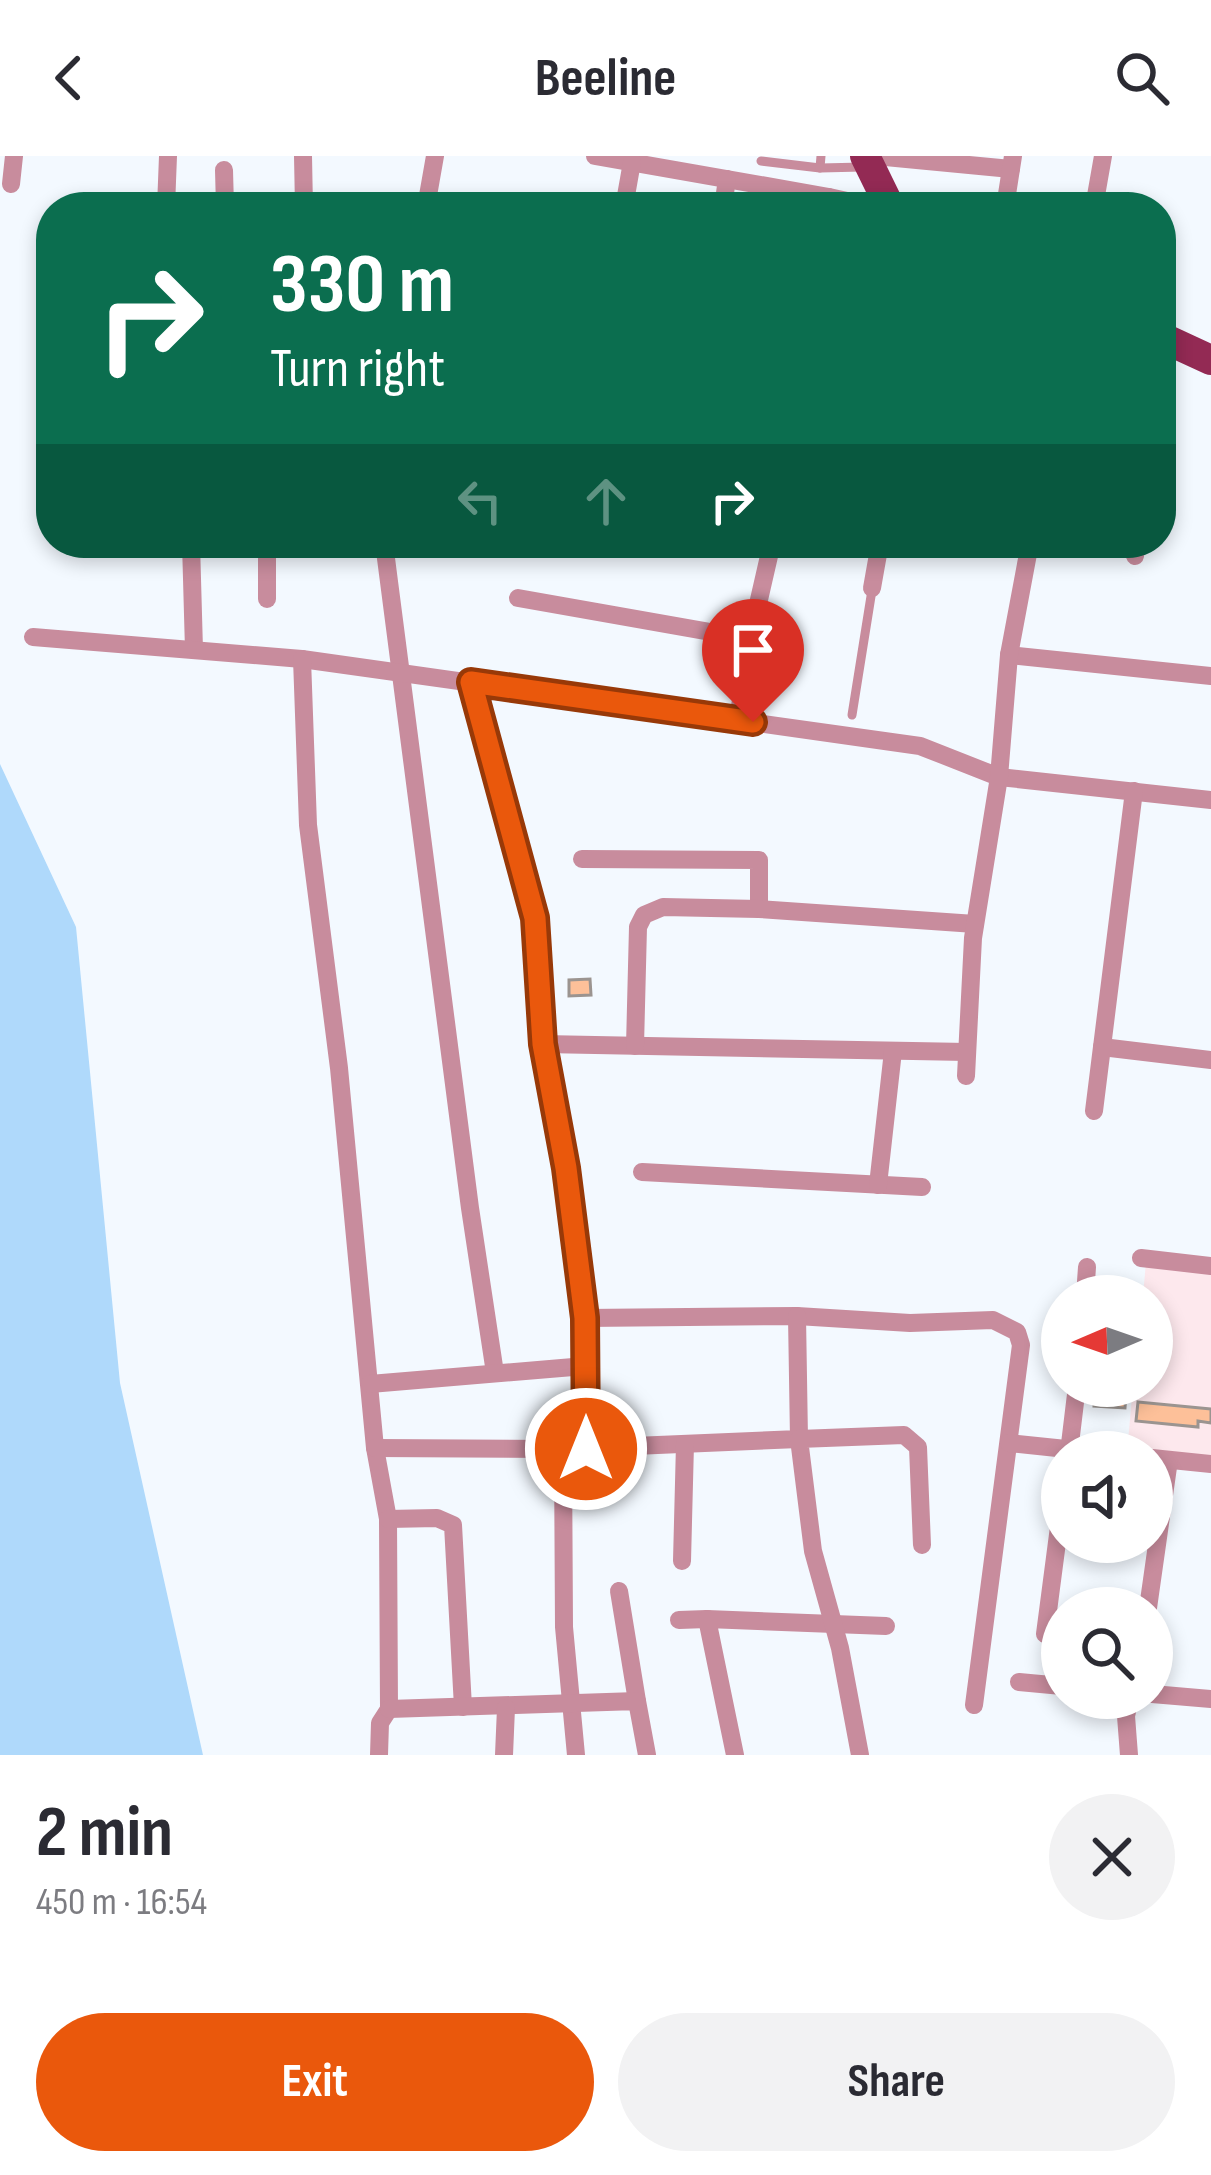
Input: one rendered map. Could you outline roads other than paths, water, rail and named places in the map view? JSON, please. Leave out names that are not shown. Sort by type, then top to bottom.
[{"type":"main road","points":[[870,159],[884,192]]},
{"type":"main road","points":[[1176,344],[1211,359]]},
{"type":"street","points":[[11,184],[14,156]]},
{"type":"street","points":[[167,192],[168,156]]},
{"type":"street","points":[[303,156],[304,192]]},
{"type":"street","points":[[428,192],[435,156]]},
{"type":"street","points":[[595,156],[786,192]]},
{"type":"street","points":[[1097,192],[1103,156]]},
{"type":"street","points":[[870,159],[1012,162],[1007,192]]},
{"type":"street","points":[[627,192],[632,162]]},
{"type":"street","points":[[224,170],[225,192]]},
{"type":"street","points":[[725,192],[727,178]]},
{"type":"street","points":[[191,558],[194,650]]},
{"type":"street","points":[[267,558],[267,599]]},
{"type":"street","points":[[386,558],[495,1372]]},
{"type":"street","points":[[738,720],[769,558]]},
{"type":"street","points":[[872,588],[877,558]]},
{"type":"street","points":[[966,1076],[975,924],[999,777],[1009,656],[1027,558]]},
{"type":"street","points":[[518,598],[750,639]]},
{"type":"street","points":[[33,637],[302,658],[920,746],[999,777],[1211,800]]},
{"type":"street","points":[[1009,656],[1211,676]]},
{"type":"street","points":[[302,658],[308,826],[339,1068],[375,1448],[388,1519],[389,1709],[380,1723],[380,1755]]},
{"type":"street","points":[[471,682],[535,918],[543,1044],[566,1168],[585,1318],[586,1449]]},
{"type":"street","points":[[1094,1111],[1134,791]]},
{"type":"street","points":[[582,859],[758,860],[759,909]]},
{"type":"street","points":[[635,1046],[638,927],[644,915],[663,907],[975,924]]},
{"type":"street","points":[[543,1044],[967,1052]]},
{"type":"street","points":[[1102,1047],[1211,1060]]},
{"type":"street","points":[[878,1184],[893,1051]]},
{"type":"street","points":[[641,1172],[922,1186]]},
{"type":"street","points":[[1141,1258],[1211,1265]]},
{"type":"street","points":[[1086,1275],[1087,1267]]},
{"type":"street","points":[[585,1318],[797,1316],[910,1323],[993,1320],[1010,1325],[1021,1345],[974,1705]]},
{"type":"street","points":[[797,1316],[799,1439],[813,1551],[835,1626],[860,1755]]},
{"type":"street","points":[[370,1384],[585,1366]]},
{"type":"street","points":[[375,1448],[586,1449],[904,1436],[918,1447],[922,1545]]},
{"type":"street","points":[[1009,1443],[1041,1447]]},
{"type":"street","points":[[682,1561],[686,1444]]},
{"type":"street","points":[[563,1449],[564,1627],[576,1755]]},
{"type":"street","points":[[1173,1460],[1211,1464]]},
{"type":"street","points":[[388,1519],[437,1518],[453,1526],[464,1708]]},
{"type":"street","points":[[620,1592],[647,1755]]},
{"type":"street","points":[[707,1619],[735,1755]]},
{"type":"street","points":[[680,1620],[886,1626]]},
{"type":"street","points":[[1019,1682],[1041,1684]]},
{"type":"street","points":[[1173,1696],[1211,1700]]},
{"type":"street","points":[[389,1709],[637,1701]]},
{"type":"street","points":[[504,1755],[506,1708]]},
{"type":"street","points":[[1126,1719],[1129,1755]]},
{"type":"lane","points":[[760,161],[870,159]]},
{"type":"lane","points":[[852,715],[872,588]]},
{"type":"water","points":[[0,764],[76,927],[120,1383],[203,1755],[0,1755]]}]
